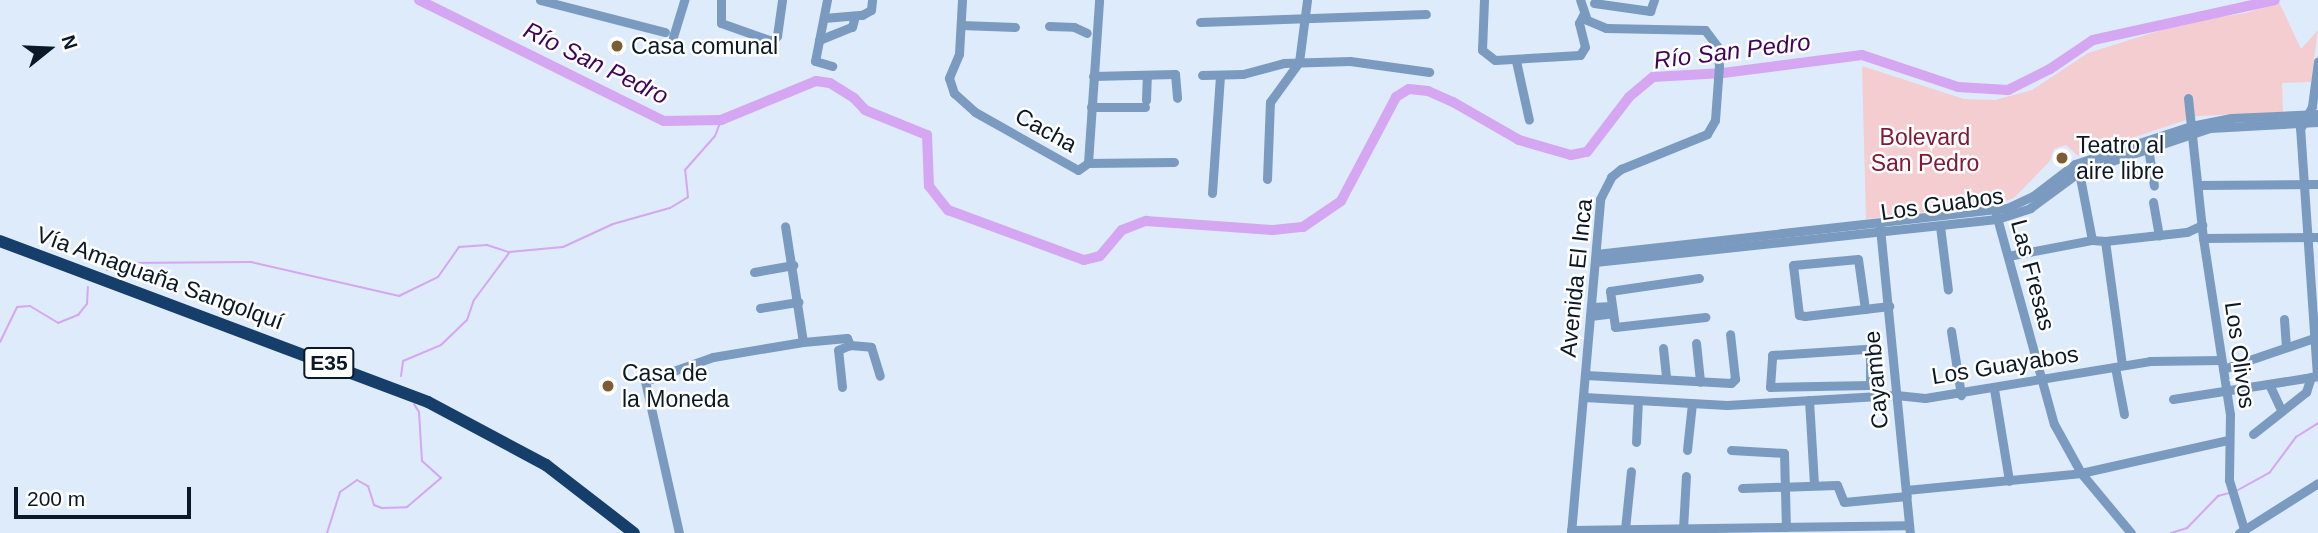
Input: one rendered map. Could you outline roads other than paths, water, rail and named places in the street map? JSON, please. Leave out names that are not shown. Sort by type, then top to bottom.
[{"type":"highway","name":"Vía Amaguaña Sangolquí","points":[[0,241],[428,402],[547,465],[634,533]]},
{"type":"street","points":[[540,0],[669,35],[684,0]]},
{"type":"street","points":[[720,0],[721,23],[772,41],[777,36],[782,0]]},
{"type":"street","points":[[827,0],[815,61],[832,66]]},
{"type":"street","points":[[824,18],[855,16],[871,10],[872,0]]},
{"type":"street","points":[[962,0],[961,25],[1015,27]]},
{"type":"street","name":"Cacha","points":[[961,25],[959,54],[949,78],[961,100],[1078,170],[1088,163],[1093,76],[1091,34],[1099,0]]},
{"type":"street","points":[[1267,179],[1270,102],[1299,62],[1307,0]]},
{"type":"street","points":[[1483,0],[1484,54],[1490,59],[1516,61],[1575,57],[1585,47],[1579,23],[1584,13],[1580,0]]},
{"type":"street","points":[[1594,3],[1646,5],[1652,9],[1654,0]]},
{"type":"street","name":"Avenida El Inca","points":[[1571,532],[1600,199],[1611,177],[1702,138],[1714,124],[1720,66],[1717,46],[1702,28],[1606,28],[1587,20],[1584,13]]},
{"type":"street","points":[[1200,22],[1249,23],[1306,16],[1426,14]]},
{"type":"street","points":[[819,40],[852,27],[855,16]]},
{"type":"street","points":[[1049,26],[1074,27],[1091,34]]},
{"type":"street","points":[[1516,61],[1529,120]]},
{"type":"street","points":[[2253,434],[2280,408],[2306,392],[2315,376],[2315,338],[2303,184],[2318,61]]},
{"type":"street","points":[[1202,75],[1220,76],[1299,62],[1309,66],[1365,62],[1429,72]]},
{"type":"street","points":[[1093,76],[1175,74],[1177,98]]},
{"type":"street","points":[[1091,107],[1146,104],[1147,75]]},
{"type":"street","points":[[1212,192],[1220,76]]},
{"type":"street","name":"Los Olivos","points":[[2188,98],[2203,238],[2228,392],[2229,480],[2241,531]]},
{"type":"street","name":"Los Guabos","points":[[1595,258],[1996,214],[2033,196],[2075,164],[2192,130],[2310,117],[2318,122]]},
{"type":"street","name":"Los Guabos","points":[[1880,228],[1940,226],[2030,208],[2079,173],[2192,130]]},
{"type":"street","points":[[2148,148],[2154,186]]},
{"type":"street","points":[[1088,163],[1174,162]]},
{"type":"street","points":[[2079,173],[2092,240]]},
{"type":"street","points":[[2199,185],[2318,184]]},
{"type":"street","points":[[2153,202],[2159,235]]},
{"type":"street","name":"Las Fresas","points":[[1996,214],[2054,424],[2081,473],[2131,533]]},
{"type":"street","points":[[2008,256],[2092,240],[2105,241],[2194,230],[2202,225]]},
{"type":"street","points":[[785,226],[799,302],[803,342]]},
{"type":"street","points":[[1940,226],[1948,290]]},
{"type":"street","name":"Cayambe","points":[[1880,228],[1910,529]]},
{"type":"street","points":[[2203,238],[2318,237]]},
{"type":"street","points":[[2105,241],[2124,414]]},
{"type":"street","points":[[1864,309],[1858,259],[1793,265],[1799,315],[1864,309],[1889,306]]},
{"type":"street","points":[[754,272],[793,265]]},
{"type":"street","points":[[1699,278],[1611,290],[1612,309],[1617,329],[1705,317]]},
{"type":"street","points":[[760,308],[799,302]]},
{"type":"street","points":[[1591,312],[1612,309]]},
{"type":"street","points":[[2284,318],[2286,348]]},
{"type":"street","points":[[1951,331],[1961,395]]},
{"type":"street","points":[[1586,375],[1700,382],[1734,381],[1730,334]]},
{"type":"street","points":[[679,533],[645,381],[713,357],[803,342],[847,338],[850,345]]},
{"type":"street","name":"Los Guayabos","points":[[1584,397],[1692,403],[1961,395],[2119,366],[2222,364],[2315,338]]},
{"type":"street","points":[[1696,343],[1700,382]]},
{"type":"street","points":[[842,387],[838,350],[850,345],[872,347],[880,376]]},
{"type":"street","points":[[1662,348],[1666,379]]},
{"type":"street","points":[[1868,351],[1870,384],[1818,389],[1771,389],[1770,356],[1868,351]]},
{"type":"street","points":[[2173,399],[2315,376]]},
{"type":"street","points":[[2269,384],[2280,408]]},
{"type":"street","points":[[1814,485],[1814,400],[1818,389]]},
{"type":"street","points":[[1993,389],[2009,481]]},
{"type":"street","points":[[1636,442],[1638,400]]},
{"type":"street","points":[[1687,450],[1692,403]]},
{"type":"street","points":[[1742,488],[1837,485],[1844,502],[2081,473],[2228,440]]},
{"type":"street","points":[[1731,450],[1782,451],[1786,486],[1786,527]]},
{"type":"street","points":[[1625,529],[1630,471]]},
{"type":"street","points":[[1683,528],[1686,477]]},
{"type":"street","points":[[2241,531],[2318,483]]},
{"type":"street","points":[[1571,532],[1786,527],[1910,529]]},
{"type":"waterway","name":"Río San Pedro","points":[[419,0],[664,121],[721,120],[816,81],[830,83],[854,98],[865,110],[927,135],[929,186],[948,210],[1084,260],[1100,256],[1122,230],[1146,221],[1273,230],[1303,227],[1341,201],[1396,97],[1409,89],[1428,91],[1453,102],[1519,140],[1571,155],[1587,152],[1629,97],[1653,77],[1723,73],[1862,55],[1958,87],[2008,90],[2050,69],[2093,40],[2275,0]]},
{"type":"waterway","points":[[107,270],[124,263],[251,262],[399,296],[438,277],[459,247],[487,245],[509,252],[563,247],[613,224],[670,208],[688,197],[685,170],[715,136],[721,120]]},
{"type":"waterway","points":[[401,376],[403,361],[441,345],[467,320],[474,300],[509,253]]},
{"type":"waterway","points":[[0,342],[17,307],[30,306],[58,323],[78,315],[87,304],[88,287]]},
{"type":"waterway","points":[[327,533],[340,492],[357,480],[368,486],[374,505],[382,508],[407,507],[441,478],[422,461],[419,412],[414,404]]},
{"type":"waterway","points":[[2238,490],[2270,472],[2296,437],[2318,423]]},
{"type":"waterway","points":[[2171,533],[2187,528],[2218,496],[2229,493]]},
{"type":"place","name":"Casa comunal","points":[[617,46]]},
{"type":"place","name":"Teatro al aire libre","points":[[2062,158]]},
{"type":"place","name":"Casa de la Moneda","points":[[608,386]]},
{"type":"park label","name":"Bolevard San Pedro","points":[[1925,150]]}]
